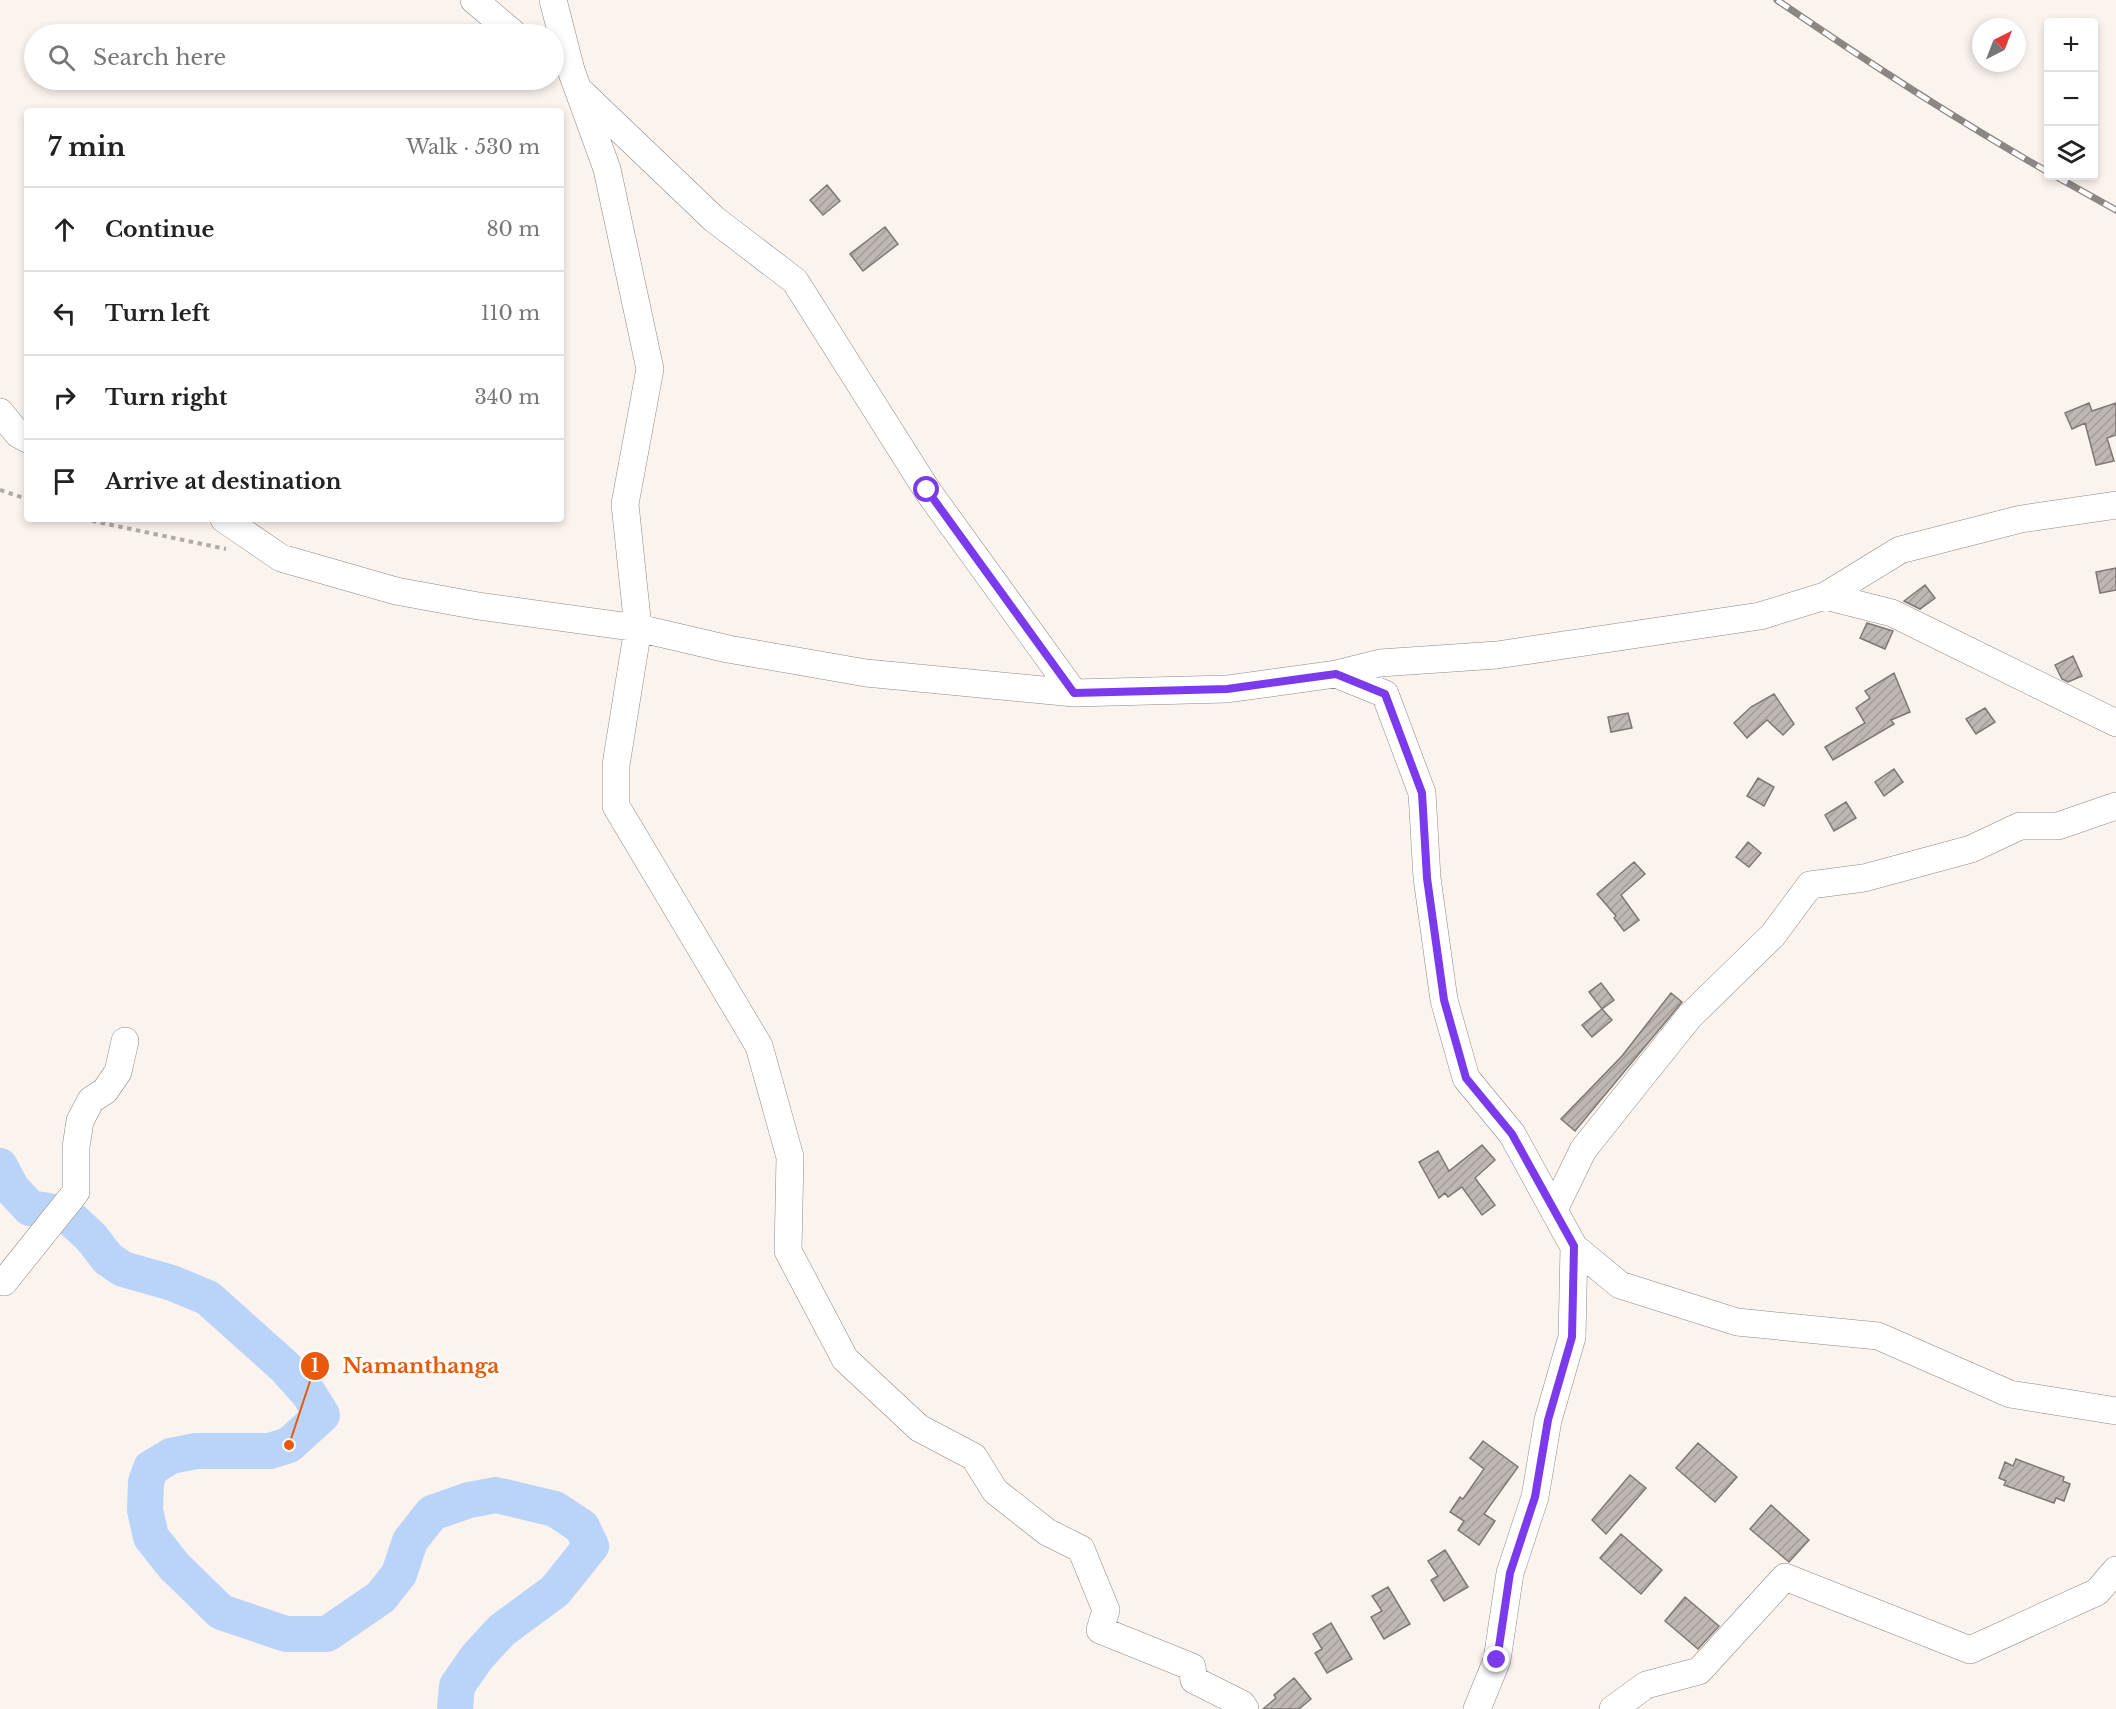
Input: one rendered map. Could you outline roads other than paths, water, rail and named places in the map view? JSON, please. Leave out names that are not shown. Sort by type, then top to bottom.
[{"type":"street","points":[[474,0],[502,24]]},
{"type":"street","points":[[553,0],[560,24]]},
{"type":"street","points":[[564,40],[578,90],[607,169],[650,369],[625,504],[638,628],[616,765],[616,806],[759,1046],[790,1157],[788,1251],[845,1359],[919,1428],[974,1457],[995,1491],[1047,1532],[1081,1549],[1106,1610],[1100,1630],[1192,1667],[1194,1680],[1242,1704],[1245,1709]]},
{"type":"street","points":[[564,77],[714,219],[795,281],[927,490],[1074,693]]},
{"type":"street","points":[[0,412],[18,434],[24,437]]},
{"type":"street","points":[[228,522],[281,558],[396,591],[478,606],[638,628],[728,650],[866,673],[1074,693],[1227,689],[1336,674],[1380,663],[1497,655],[1760,616],[1825,596],[1900,550],[2021,519],[2116,505]]},
{"type":"street","points":[[1825,596],[1892,613],[2116,723]]},
{"type":"street","points":[[1336,674],[1385,694],[1422,793],[1427,878],[1444,1000],[1466,1078],[1512,1134],[1574,1246],[1620,1285],[1737,1322],[1878,1336],[2010,1394],[2116,1411]]},
{"type":"street","points":[[1554,1210],[1583,1150],[1690,1016],[1773,935],[1810,885],[1864,878],[1971,849],[2020,826],[2058,826],[2116,806]]},
{"type":"street","points":[[0,1281],[4,1282],[76,1192],[76,1147],[80,1121],[91,1100],[105,1091],[117,1072],[125,1041]]},
{"type":"street","points":[[1477,1709],[1497,1660],[1510,1573],[1535,1497],[1548,1420],[1572,1337],[1574,1246]]},
{"type":"street","points":[[1612,1709],[1646,1685],[1699,1671],[1785,1577],[1970,1650],[2097,1592],[2116,1570]]},
{"type":"waterway","points":[[0,1166],[12,1189],[30,1208],[66,1214],[91,1237],[108,1259],[123,1269],[172,1283],[208,1298],[285,1367],[309,1394],[322,1415],[289,1445],[270,1451],[196,1451],[171,1456],[151,1468],[146,1482],[145,1510],[151,1537],[174,1566],[221,1612],[286,1634],[327,1634],[381,1597],[399,1574],[410,1541],[432,1513],[469,1500],[496,1495],[555,1509],[582,1527],[591,1546],[555,1591],[502,1630],[477,1657],[457,1686],[455,1709]]},
{"type":"railway","points":[[1777,0],[1911,89],[2044,170]]},
{"type":"railway","points":[[2062,180],[2116,210]]},
{"type":"place","name":"Namanthanga","points":[[289,1445]]}]
